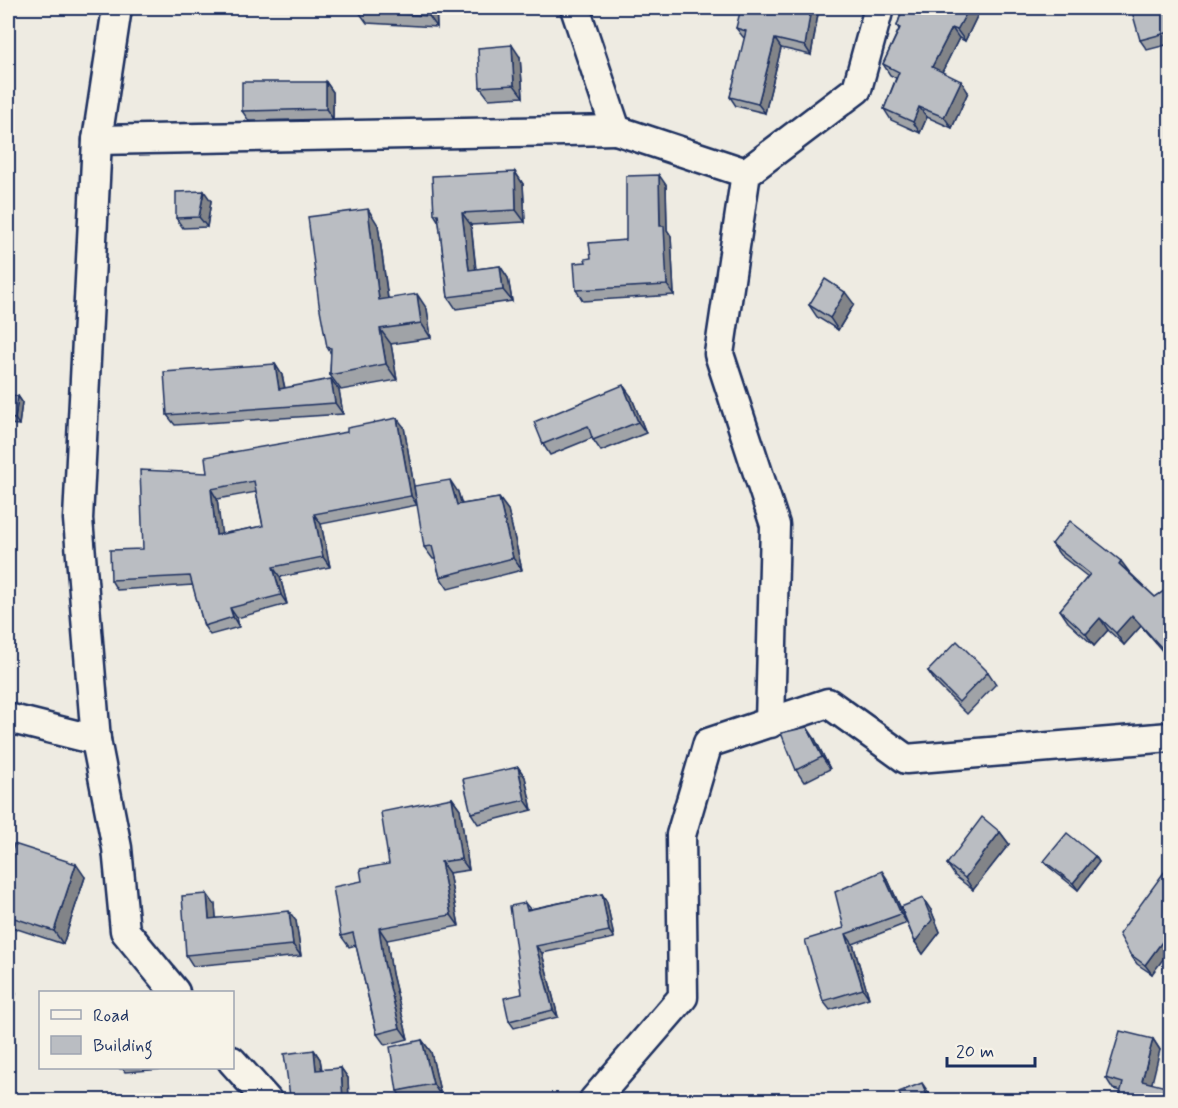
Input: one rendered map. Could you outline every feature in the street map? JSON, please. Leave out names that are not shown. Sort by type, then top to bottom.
[{"type":"street","points":[[117,8],[98,140],[78,519],[96,740],[117,848],[125,931],[173,991]]},
{"type":"street","points":[[574,8],[616,130]]},
{"type":"street","points":[[770,723],[775,525],[719,354],[746,174],[857,89],[879,8]]},
{"type":"street","points":[[98,140],[616,130],[746,174]]},
{"type":"street","points":[[594,1101],[683,997],[681,835],[708,743],[828,703],[906,759],[1170,737]]},
{"type":"street","points":[[8,718],[96,740]]},
{"type":"street","points":[[234,1064],[263,1100]]},
{"type":"building","points":[[359,8],[429,8],[429,16],[359,12]]},
{"type":"building","points":[[741,8],[763,11],[763,8],[811,8],[805,46],[775,39],[758,104],[730,97],[746,31],[736,28]]},
{"type":"building","points":[[903,8],[969,8],[957,30],[952,28],[932,67],[961,81],[944,117],[919,107],[913,122],[884,109],[899,72],[883,64],[900,28],[897,26]]},
{"type":"building","points":[[1131,8],[1170,8],[1170,32],[1140,40]]},
{"type":"building","points":[[512,45],[514,85],[480,87],[478,48]]},
{"type":"building","points":[[242,82],[326,82],[326,109],[242,111]]},
{"type":"building","points":[[515,172],[516,210],[462,213],[469,270],[500,266],[503,290],[448,297],[438,214],[434,214],[432,176]]},
{"type":"building","points":[[659,175],[660,226],[664,226],[667,285],[576,290],[574,263],[586,262],[585,259],[591,258],[589,243],[626,240],[626,176]]},
{"type":"building","points":[[204,191],[199,217],[176,218],[176,192]]},
{"type":"building","points":[[368,209],[379,300],[417,294],[421,323],[380,329],[386,364],[330,375],[331,348],[327,347],[319,304],[308,217]]},
{"type":"building","points":[[825,279],[845,292],[830,318],[809,305]]},
{"type":"building","points":[[275,364],[279,389],[331,379],[335,403],[167,415],[164,372]]},
{"type":"building","points":[[623,385],[638,422],[593,440],[588,426],[543,444],[534,422]]},
{"type":"building","points":[[8,395],[18,396],[15,419],[8,418]]},
{"type":"building","points":[[397,418],[411,496],[314,514],[323,557],[273,567],[281,595],[230,608],[233,617],[204,626],[190,576],[111,580],[110,550],[143,549],[140,470],[207,473],[205,457],[347,432],[347,428]],"holes":[[[254,481],[263,526],[216,535],[211,489]]]},
{"type":"building","points":[[450,480],[457,505],[499,498],[513,558],[440,577],[432,546],[424,547],[414,486]]},
{"type":"building","points":[[1070,521],[1121,561],[1119,564],[1155,597],[1170,587],[1170,657],[1132,615],[1116,633],[1100,618],[1086,634],[1060,610],[1090,574],[1052,544]]},
{"type":"building","points":[[957,641],[988,672],[959,702],[928,671]]},
{"type":"building","points":[[807,727],[822,757],[796,770],[781,733]]},
{"type":"building","points":[[518,767],[525,800],[471,813],[463,779]]},
{"type":"building","points":[[452,798],[461,859],[441,862],[451,915],[379,928],[384,963],[400,1028],[377,1034],[353,933],[341,936],[333,887],[362,881],[360,869],[389,864],[381,812]]},
{"type":"building","points":[[982,817],[1000,832],[965,878],[947,864]]},
{"type":"building","points":[[1067,833],[1095,856],[1073,883],[1044,861]]},
{"type":"building","points":[[14,844],[76,864],[54,931],[8,916],[8,865]]},
{"type":"building","points":[[1170,864],[1170,931],[1145,965],[1130,954],[1119,934]]},
{"type":"building","points":[[882,871],[901,914],[846,934],[863,989],[823,1001],[805,940],[844,928],[835,892]]},
{"type":"building","points":[[207,894],[209,919],[289,911],[293,945],[186,955],[182,896]]},
{"type":"building","points":[[602,894],[609,931],[536,946],[553,1010],[509,1021],[504,998],[522,994],[510,906],[525,903],[527,910]]},
{"type":"building","points":[[923,898],[932,920],[915,942],[901,907]]},
{"type":"building","points":[[1120,1031],[1153,1039],[1142,1081],[1170,1088],[1170,1101],[1118,1101],[1123,1083],[1106,1078]]},
{"type":"building","points":[[422,1040],[433,1084],[397,1091],[390,1047]]},
{"type":"building","points":[[314,1050],[316,1070],[341,1068],[343,1101],[306,1101],[306,1094],[290,1096],[284,1054]]},
{"type":"building","points":[[922,1083],[929,1101],[902,1101],[899,1092]]}]
